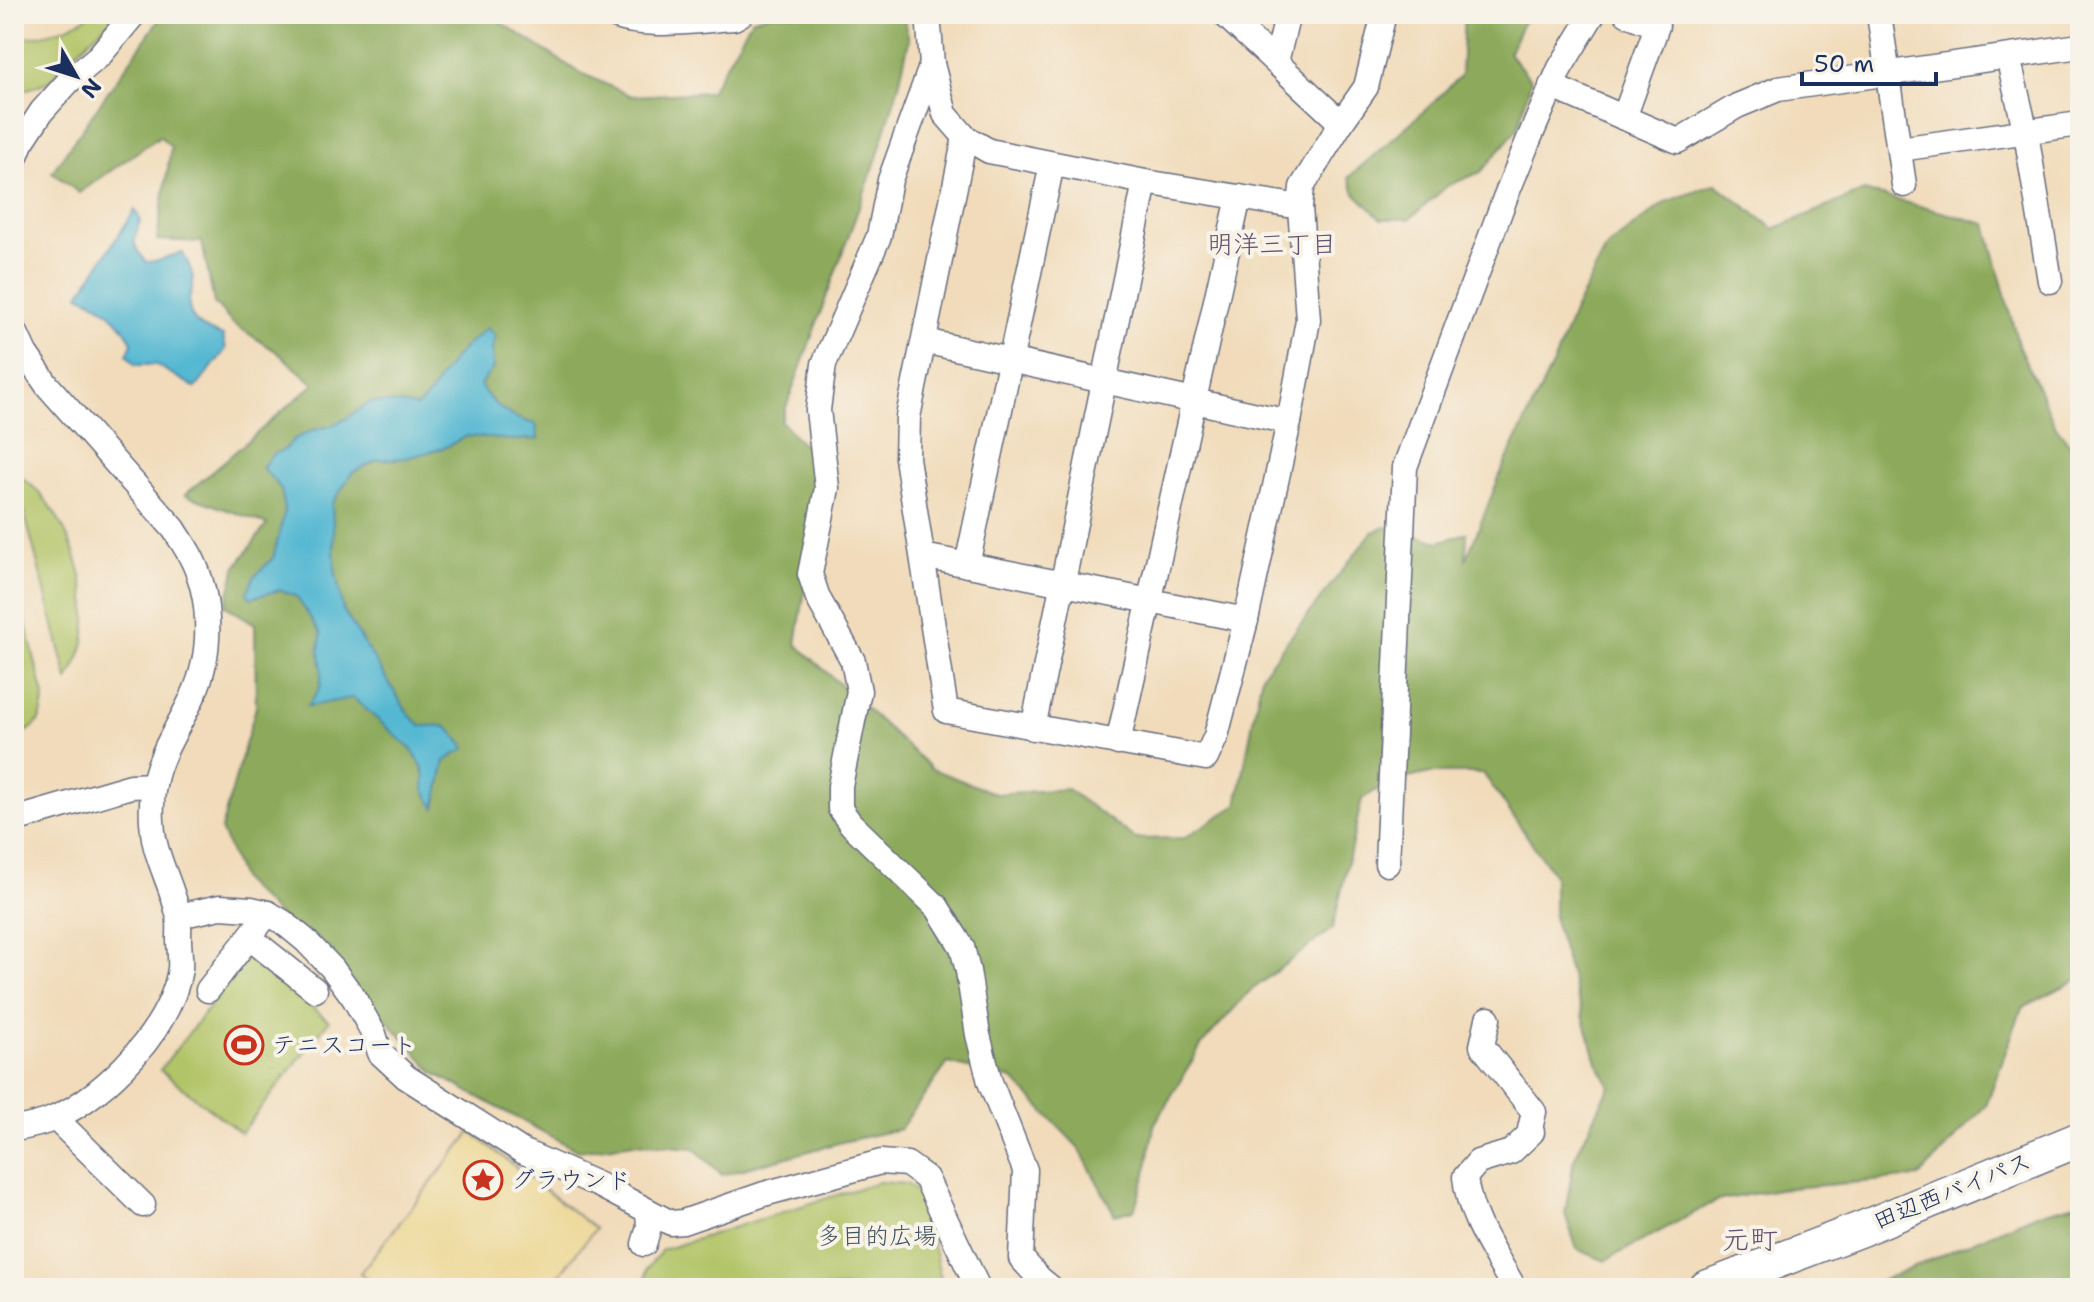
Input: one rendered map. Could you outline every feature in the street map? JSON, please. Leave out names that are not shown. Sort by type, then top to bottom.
[{"type":"highway","name":"田辺西バイパス","points":[[1706,1288],[2080,1139]]},
{"type":"highway","name":"田辺西バイパス","points":[[1724,1288],[1824,1243]]},
{"type":"street","points":[[16,148],[42,111],[69,81],[99,56],[134,14]]},
{"type":"street","points":[[611,14],[619,18],[659,23],[734,18],[741,14]]},
{"type":"street","points":[[928,14],[932,64],[945,114],[965,137],[989,151],[1145,182],[1300,207]]},
{"type":"street","points":[[1224,14],[1341,123]]},
{"type":"street","points":[[1276,62],[1288,14]]},
{"type":"street","points":[[965,137],[908,417],[907,458],[946,711],[1206,758],[1216,736],[1246,620],[1308,320],[1300,207],[1302,187],[1366,87],[1384,14]]},
{"type":"street","points":[[1387,864],[1405,467],[1505,198],[1551,86],[1593,14]]},
{"type":"street","points":[[1624,118],[1657,26],[1627,14]]},
{"type":"street","points":[[1879,14],[1904,185]]},
{"type":"street","points":[[1551,86],[1678,141],[1737,106],[1778,89],[2080,46]]},
{"type":"street","points":[[2008,57],[2026,133],[2050,281]]},
{"type":"street","points":[[932,64],[890,180],[879,236],[824,364],[818,410],[827,488],[810,574],[818,598],[853,661],[859,691],[840,786],[840,809],[851,824],[937,907],[962,947],[990,1082],[1025,1170],[1021,1258],[1042,1285]]},
{"type":"street","points":[[1899,149],[2080,124]]},
{"type":"street","points":[[967,565],[1052,164]]},
{"type":"street","points":[[1033,728],[1145,182]]},
{"type":"street","points":[[1118,743],[1239,197]]},
{"type":"street","points":[[14,329],[25,353],[47,385],[174,529],[200,579],[206,606],[207,636],[204,664],[194,695],[175,727],[154,785],[152,816],[157,854],[179,916],[180,969],[169,1003],[151,1036],[119,1072],[83,1102],[55,1118],[14,1129]]},
{"type":"street","points":[[924,341],[1289,422]]},
{"type":"street","points":[[923,556],[1246,620]]},
{"type":"street","points":[[14,820],[131,786],[154,785]]},
{"type":"street","points":[[179,916],[220,907],[268,913],[283,922],[332,968],[354,998],[374,1034],[380,1053],[406,1077],[522,1151],[601,1186],[671,1223],[881,1162],[907,1164],[926,1178],[978,1288]]},
{"type":"street","points":[[208,990],[268,913]]},
{"type":"street","points":[[250,938],[315,990]]},
{"type":"street","points":[[1488,1019],[1482,1046],[1534,1112],[1532,1132],[1511,1152],[1478,1162],[1465,1177],[1475,1218],[1514,1288]]},
{"type":"street","points":[[55,1118],[143,1205]]},
{"type":"green space","points":[[92,14],[119,14],[70,57],[50,81],[14,94],[14,38],[54,32]]},
{"type":"green space","points":[[163,14],[488,14],[577,71],[631,96],[710,92],[752,19],[772,14],[903,14],[909,40],[899,85],[877,158],[781,421],[825,469],[796,644],[932,769],[996,794],[1067,789],[1136,839],[1184,838],[1237,805],[1262,674],[1372,532],[1385,527],[1439,542],[1467,533],[1466,560],[1502,470],[1556,357],[1573,313],[1607,247],[1666,202],[1716,184],[1774,229],[1864,191],[1986,224],[2019,347],[2056,427],[2080,458],[2080,578],[2069,627],[2080,650],[2080,978],[2022,1008],[1986,1105],[1919,1177],[1778,1189],[1716,1201],[1605,1261],[1577,1249],[1565,1214],[1574,1159],[1610,1086],[1597,1062],[1554,920],[1554,875],[1483,773],[1430,773],[1390,782],[1362,799],[1333,928],[1249,992],[1202,1044],[1154,1125],[1146,1174],[1134,1210],[1115,1215],[1079,1148],[1013,1079],[948,1063],[900,1129],[722,1175],[694,1148],[634,1143],[578,1151],[434,1073],[385,1018],[242,881],[221,829],[256,707],[255,624],[226,606],[236,567],[267,524],[185,495],[314,384],[277,352],[232,323],[214,303],[202,242],[157,240],[171,147],[160,136],[79,193],[52,172]]},
{"type":"green space","points":[[1464,14],[1527,14],[1509,53],[1531,80],[1518,128],[1481,172],[1447,186],[1410,219],[1381,219],[1355,193],[1349,177],[1461,75]]},
{"type":"green space","points":[[14,473],[48,503],[72,547],[80,571],[85,596],[84,641],[68,680]]},
{"type":"green space","points":[[14,577],[44,696],[38,722],[29,730],[15,735]]},
{"type":"green space","name":"テニスコート","points":[[248,957],[329,1021],[241,1133],[160,1070]]},
{"type":"green space","name":"多目的広場","points":[[878,1182],[907,1184],[922,1197],[943,1288],[645,1288],[647,1269],[662,1250]]},
{"type":"green space","points":[[2080,1203],[2080,1288],[1865,1288],[2037,1214]]},
{"type":"sand","name":"グラウンド","points":[[471,1132],[595,1229],[549,1288],[379,1288],[360,1273]]},
{"type":"water","points":[[135,210],[141,221],[135,243],[141,256],[146,262],[158,261],[182,252],[192,275],[189,309],[195,320],[205,328],[223,336],[226,349],[196,388],[156,365],[136,365],[127,355],[132,343],[123,327],[103,308],[79,295]]},
{"type":"water","points":[[487,328],[495,336],[493,368],[480,385],[504,411],[536,424],[538,439],[467,436],[444,448],[406,458],[377,460],[352,473],[332,504],[335,568],[343,610],[409,715],[422,726],[449,728],[466,748],[445,761],[435,808],[424,789],[422,766],[411,749],[353,698],[308,706],[320,687],[321,634],[296,596],[280,590],[251,598],[247,593],[254,577],[273,558],[285,510],[281,489],[262,467],[272,455],[284,450],[294,439],[345,419],[371,402],[417,407],[456,356]]},
{"type":"place","name":"テニスコート","points":[[244,1045]]},
{"type":"place","name":"グラウンド","points":[[483,1180]]},
{"type":"district","name":"明洋三丁目","points":[[1272,243]]},
{"type":"district","name":"元町","points":[[1750,1239]]}]
